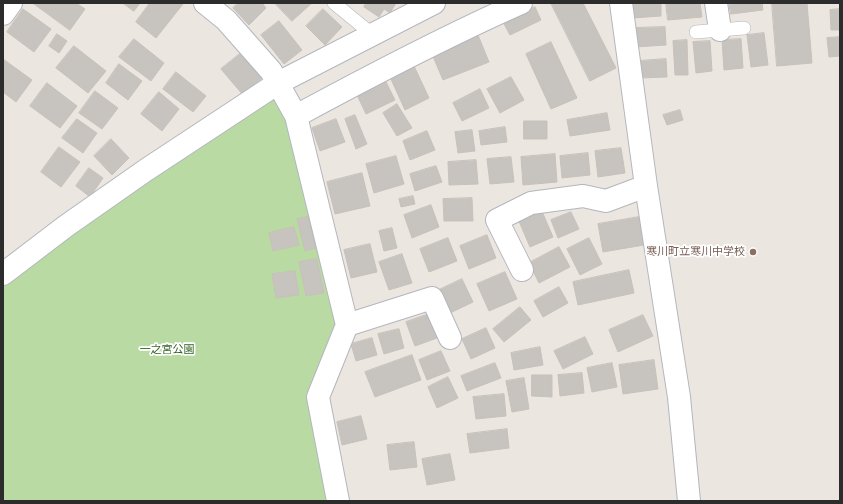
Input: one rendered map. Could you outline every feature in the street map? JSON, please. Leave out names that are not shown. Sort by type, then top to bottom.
[{"type":"street","points":[[3,14],[11,3]]},
{"type":"street","points":[[205,3],[226,20],[271,71],[296,116],[347,325],[318,397],[338,501]]},
{"type":"street","points":[[3,274],[66,226],[146,170],[278,83],[434,3]]},
{"type":"street","points":[[296,116],[481,20],[521,3]]},
{"type":"street","points":[[622,3],[646,186],[679,397],[689,501]]},
{"type":"street","points":[[716,3],[720,30]]},
{"type":"street","points":[[522,270],[497,220],[531,203],[583,196],[606,201],[646,186]]},
{"type":"street","points":[[347,325],[432,298],[450,338]]},
{"type":"lane","points":[[334,3],[374,35]]},
{"type":"lane","points":[[696,32],[744,28]]},
{"type":"green space","name":"一之宮公園","points":[[269,97],[281,97],[340,326],[310,397],[332,500],[3,501],[3,281]]},
{"type":"building","points":[[33,3],[76,3],[85,9],[70,30]]},
{"type":"building","points":[[123,3],[140,3],[134,11]]},
{"type":"building","points":[[150,3],[183,4],[156,38],[136,22]]},
{"type":"building","points":[[238,3],[262,3],[266,8],[249,25],[233,8]]},
{"type":"building","points":[[275,3],[312,3],[292,21]]},
{"type":"building","points":[[366,3],[396,3],[390,13],[384,9],[379,17],[364,7]]},
{"type":"building","points":[[551,3],[583,3],[616,68],[590,81]]},
{"type":"building","points":[[632,3],[661,3],[661,16],[633,18]]},
{"type":"building","points":[[666,3],[700,3],[702,17],[668,20]]},
{"type":"building","points":[[729,3],[762,3],[763,10],[731,14]]},
{"type":"building","points":[[772,3],[807,3],[812,63],[777,66]]},
{"type":"building","points":[[535,7],[541,20],[510,35],[503,22]]},
{"type":"building","points":[[23,9],[51,29],[34,52],[7,32]]},
{"type":"building","points":[[323,9],[342,27],[325,45],[306,26]]},
{"type":"building","points":[[840,9],[840,30],[831,30],[830,10]]},
{"type":"building","points":[[279,21],[302,50],[284,64],[261,35]]},
{"type":"building","points":[[665,27],[666,45],[635,47],[634,28]]},
{"type":"building","points":[[764,33],[768,65],[751,67],[747,35]]},
{"type":"building","points":[[57,34],[67,41],[59,53],[49,46]]},
{"type":"building","points":[[478,35],[489,62],[443,80],[432,54]]},
{"type":"building","points":[[840,37],[840,56],[829,57],[827,38]]},
{"type":"building","points":[[134,39],[164,63],[151,81],[119,57]]},
{"type":"building","points":[[741,39],[743,68],[724,70],[722,40]]},
{"type":"building","points":[[687,40],[688,75],[675,75],[673,41]]},
{"type":"building","points":[[710,41],[712,71],[696,73],[693,42]]},
{"type":"building","points":[[551,42],[577,98],[551,109],[526,54]]},
{"type":"building","points":[[74,46],[106,71],[88,93],[56,68]]},
{"type":"building","points":[[241,53],[262,78],[243,95],[221,69]]},
{"type":"building","points":[[3,59],[32,80],[16,102],[3,92]]},
{"type":"building","points":[[666,59],[667,77],[640,78],[639,61]]},
{"type":"building","points":[[119,64],[142,81],[128,100],[106,83]]},
{"type":"building","points":[[414,66],[429,98],[405,110],[390,77]]},
{"type":"building","points":[[176,72],[206,96],[193,112],[163,89]]},
{"type":"building","points":[[511,77],[524,100],[500,113],[487,89]]},
{"type":"building","points":[[386,82],[395,100],[366,114],[357,95]]},
{"type":"building","points":[[47,83],[77,106],[60,128],[30,106]]},
{"type":"building","points":[[480,89],[489,108],[462,121],[453,103]]},
{"type":"building","points":[[95,91],[118,108],[102,129],[79,113]]},
{"type":"building","points":[[159,92],[179,109],[162,131],[141,114]]},
{"type":"building","points":[[397,104],[412,128],[397,136],[383,113]]},
{"type":"building","points":[[680,110],[683,120],[667,125],[663,115]]},
{"type":"building","points":[[607,113],[610,130],[570,136],[567,120]]},
{"type":"building","points":[[355,115],[367,144],[356,149],[345,119]]},
{"type":"building","points":[[77,119],[97,133],[83,153],[62,138]]},
{"type":"building","points":[[336,119],[345,142],[320,151],[312,128]]},
{"type":"building","points":[[524,121],[547,121],[547,139],[524,139]]},
{"type":"building","points":[[505,127],[507,142],[481,145],[479,131]]},
{"type":"building","points":[[472,130],[475,151],[458,153],[455,132]]},
{"type":"building","points":[[427,131],[435,150],[410,160],[403,141]]},
{"type":"building","points":[[111,139],[129,158],[112,175],[94,156]]},
{"type":"building","points":[[59,147],[80,162],[61,187],[41,172]]},
{"type":"building","points":[[621,148],[625,173],[598,177],[595,151]]},
{"type":"building","points":[[588,153],[590,175],[562,178],[560,156]]},
{"type":"building","points":[[555,154],[557,182],[523,185],[521,157]]},
{"type":"building","points":[[396,156],[404,184],[374,193],[366,164]]},
{"type":"building","points":[[511,157],[514,182],[490,184],[487,159]]},
{"type":"building","points":[[476,160],[478,184],[449,185],[448,162]]},
{"type":"building","points":[[436,166],[442,182],[415,191],[410,174]]},
{"type":"building","points":[[89,168],[103,178],[90,197],[76,186]]},
{"type":"building","points":[[362,173],[370,206],[335,214],[327,182]]},
{"type":"building","points":[[413,196],[415,204],[401,207],[399,199]]},
{"type":"building","points":[[472,198],[473,221],[444,221],[443,199]]},
{"type":"building","points":[[431,205],[439,227],[412,238],[404,215]]},
{"type":"building","points":[[541,209],[553,237],[530,247],[518,219]]},
{"type":"building","points":[[571,212],[579,229],[558,238],[551,220]]},
{"type":"building","points":[[308,217],[316,248],[305,251],[297,219]]},
{"type":"building","points":[[639,217],[644,245],[603,252],[598,224]]},
{"type":"building","points":[[294,227],[299,245],[273,251],[269,233]]},
{"type":"building","points":[[392,228],[397,248],[384,251],[379,231]]},
{"type":"building","points":[[487,235],[496,258],[469,269],[460,246]]},
{"type":"building","points":[[448,238],[457,261],[429,272],[420,249]]},
{"type":"building","points":[[589,238],[602,264],[580,275],[567,249]]},
{"type":"building","points":[[370,244],[377,272],[351,278],[344,250]]},
{"type":"building","points":[[559,247],[570,267],[539,283],[529,263]]},
{"type":"building","points":[[402,254],[412,283],[389,290],[379,262]]},
{"type":"building","points":[[317,259],[324,293],[306,296],[299,262]]},
{"type":"building","points":[[629,270],[634,293],[578,305],[573,282]]},
{"type":"building","points":[[295,271],[299,295],[276,298],[272,274]]},
{"type":"building","points":[[505,272],[517,299],[489,311],[477,284]]},
{"type":"building","points":[[462,279],[473,302],[450,313],[439,290]]},
{"type":"building","points":[[559,287],[568,303],[543,317],[534,301]]},
{"type":"building","points":[[520,307],[531,320],[504,342],[493,329]]},
{"type":"building","points":[[429,314],[437,338],[415,346],[406,322]]},
{"type":"building","points":[[643,315],[653,336],[618,352],[609,330]]},
{"type":"building","points":[[486,328],[495,348],[471,359],[462,339]]},
{"type":"building","points":[[399,329],[404,348],[384,354],[378,334]]},
{"type":"building","points":[[585,337],[593,354],[563,369],[554,351]]},
{"type":"building","points":[[372,338],[377,355],[356,361],[351,344]]},
{"type":"building","points":[[540,347],[543,365],[514,370],[511,353]]},
{"type":"building","points":[[441,351],[450,371],[427,380],[419,360]]},
{"type":"building","points":[[412,355],[421,380],[375,397],[365,372]]},
{"type":"building","points":[[654,360],[658,389],[623,394],[619,365]]},
{"type":"building","points":[[495,363],[501,378],[467,391],[461,376]]},
{"type":"building","points":[[612,363],[617,387],[592,392],[587,368]]},
{"type":"building","points":[[582,373],[584,393],[560,396],[558,375]]},
{"type":"building","points":[[532,375],[552,375],[552,397],[532,396]]},
{"type":"building","points":[[448,377],[458,398],[437,408],[428,387]]},
{"type":"building","points":[[524,378],[529,409],[512,412],[506,381]]},
{"type":"building","points":[[504,394],[506,416],[476,419],[473,397]]},
{"type":"building","points":[[361,416],[367,439],[342,445],[337,422]]},
{"type":"building","points":[[507,429],[509,448],[470,453],[467,434]]},
{"type":"building","points":[[414,442],[417,467],[390,470],[387,445]]},
{"type":"building","points":[[450,454],[455,480],[427,485],[422,459]]},
{"type":"place","name":"寒川町立寒川中学校","points":[[753,252]]}]
